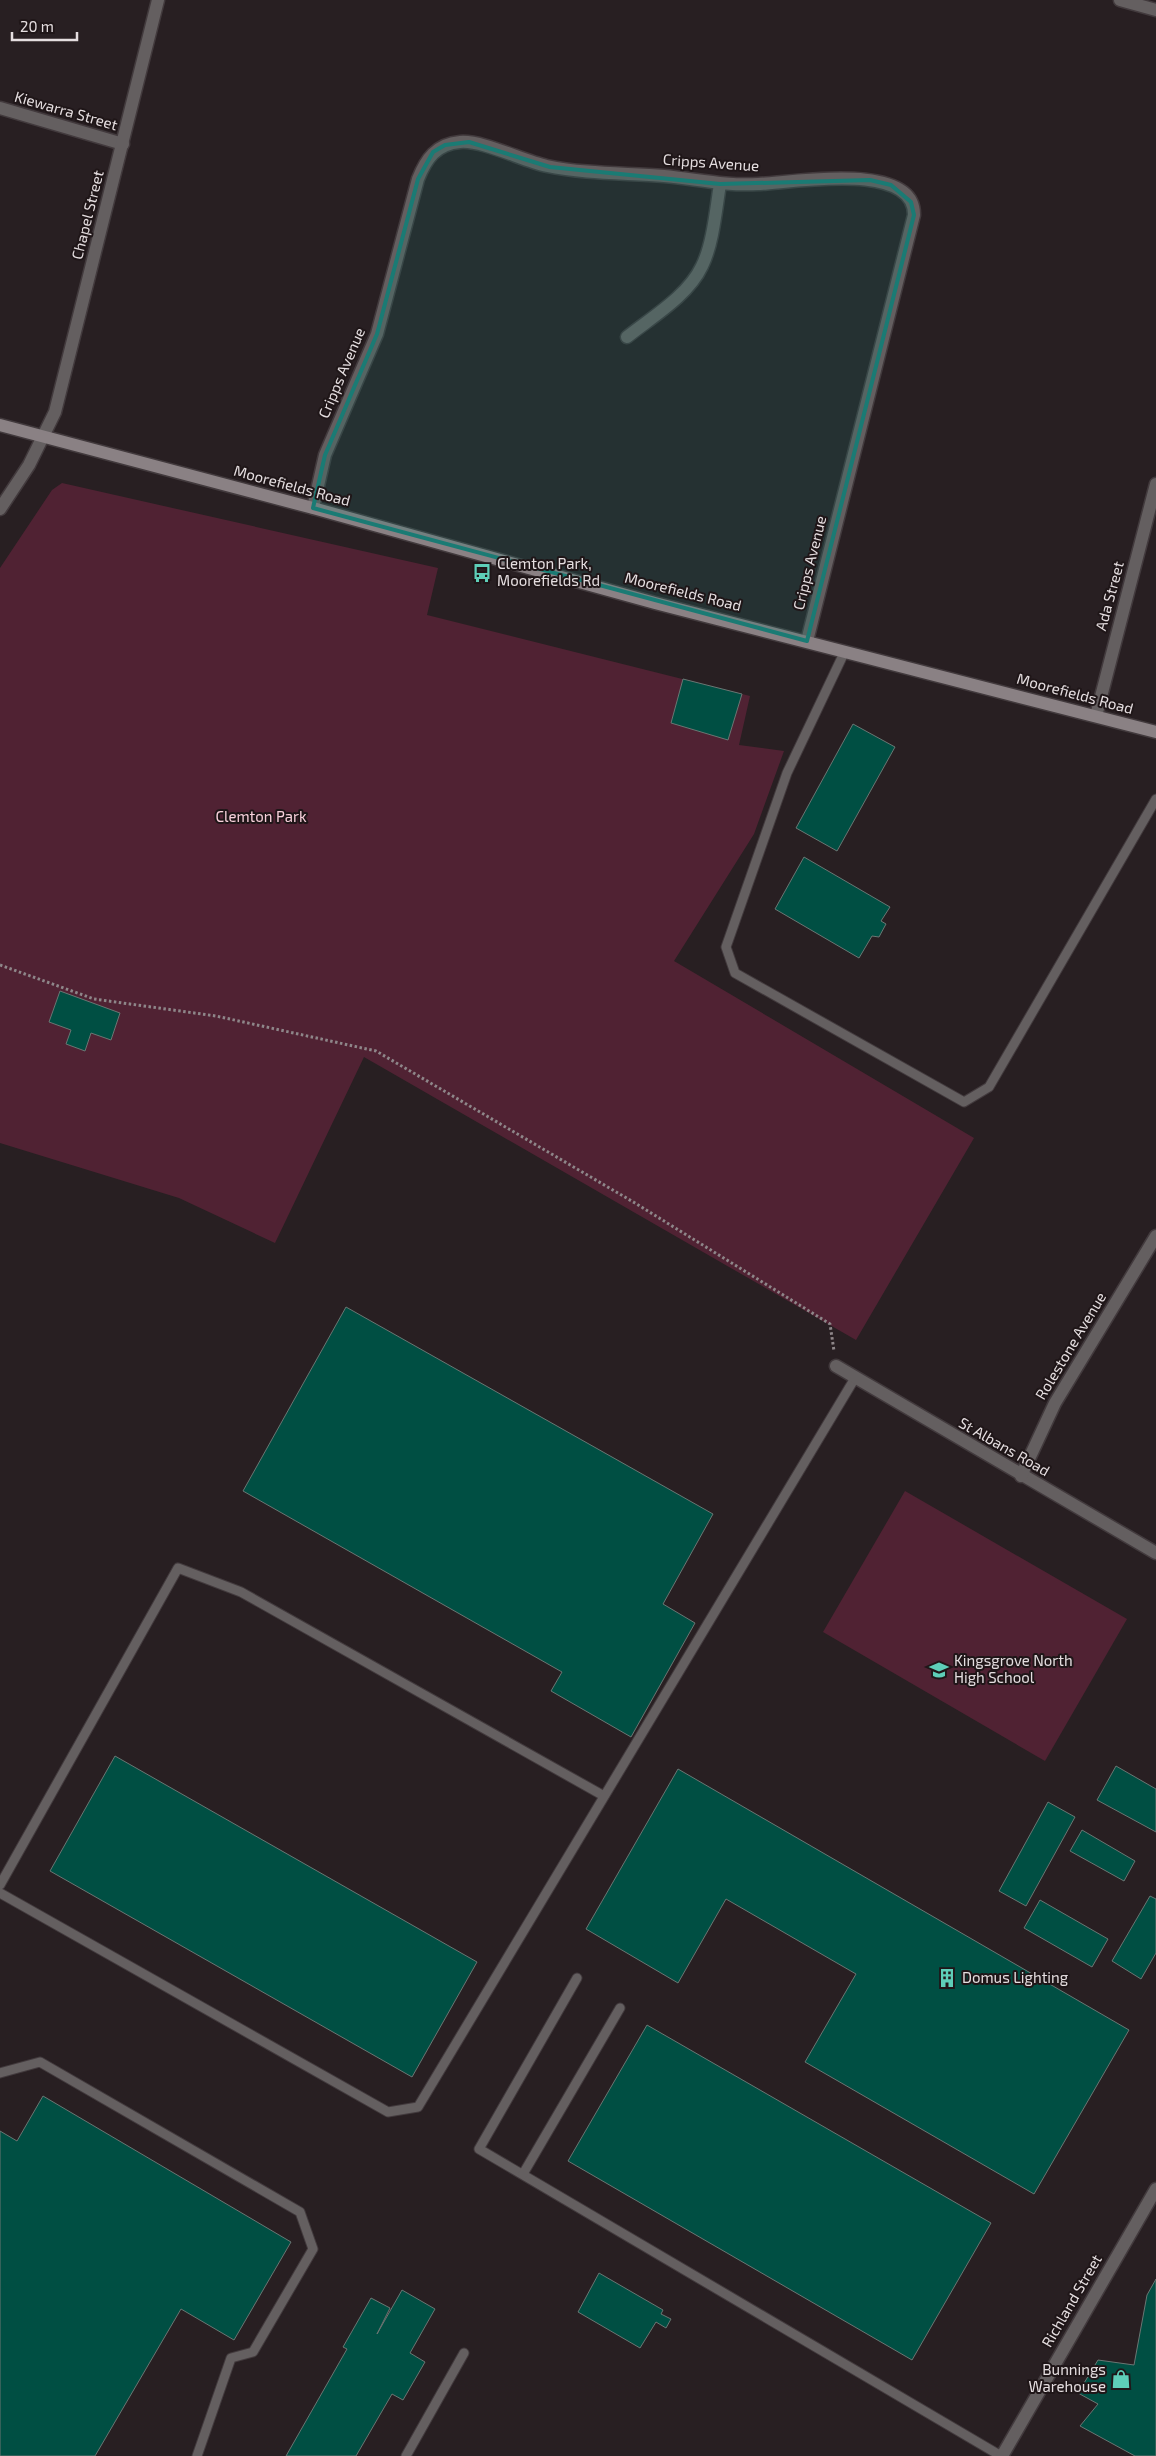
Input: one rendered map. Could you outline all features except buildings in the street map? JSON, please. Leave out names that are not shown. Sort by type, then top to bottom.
[{"type":"main road","name":"Moorefields Road","points":[[0,425],[313,508],[655,603],[1156,732]]},
{"type":"street","name":"Chapel Street","points":[[0,509],[29,465],[44,436],[57,404],[158,0]]},
{"type":"street","points":[[1120,0],[1156,10]]},
{"type":"street","name":"Kiewarra Street","points":[[0,108],[123,144]]},
{"type":"street","name":"Cripps Avenue","points":[[313,508],[325,455],[378,334],[418,179],[425,162],[433,152],[445,145],[469,142],[525,161],[550,167],[666,176],[720,184],[758,184],[851,178],[891,185],[901,190],[914,208],[807,641]]},
{"type":"street","points":[[627,337],[680,294],[702,266],[715,218],[720,184]]},
{"type":"street","name":"Ada Street","points":[[1096,716],[1156,484]]},
{"type":"street","name":"Rolestone Avenue","points":[[1021,1476],[1056,1403],[1156,1236]]},
{"type":"street","name":"St Albans Road","points":[[836,1366],[1156,1554]]},
{"type":"street","name":"Richland Street","points":[[1001,2456],[1156,2189]]},
{"type":"lane","points":[[845,651],[787,772],[726,947],[735,973],[964,1102],[989,1087],[1156,799]]},
{"type":"lane","points":[[0,1893],[388,2112],[418,2107],[855,1378]]},
{"type":"lane","points":[[0,1885],[178,1568],[241,1592],[604,1796]]},
{"type":"lane","points":[[577,1978],[479,2149],[1001,2456]]},
{"type":"lane","points":[[524,2174],[620,2008]]},
{"type":"lane","points":[[0,2073],[40,2062],[300,2212],[314,2249],[253,2352],[231,2358],[197,2456]]},
{"type":"lane","points":[[406,2456],[464,2353]]},
{"type":"path","points":[[0,965],[94,999],[216,1016],[376,1051],[635,1203],[830,1324],[836,1366]]},
{"type":"highlighted area","points":[[469,142],[550,167],[720,184],[870,180],[891,185],[911,202],[914,215],[807,641],[313,508],[325,455],[377,334],[418,179],[433,152],[445,145]]},
{"type":"green space","name":"Clemton Park","points":[[62,483],[438,568],[427,615],[750,696],[739,745],[784,751],[754,834],[674,961],[974,1138],[856,1340],[364,1057],[275,1243],[179,1198],[0,1143],[0,568],[52,490]]},
{"type":"green space","points":[[905,1491],[1127,1619],[1045,1761],[823,1632]]},
{"type":"place","name":"Clemton Park, Moorefields Rd","points":[[482,573]]},
{"type":"place","name":"Kingsgrove North High School","points":[[939,1670]]},
{"type":"place","name":"Domus Lighting","points":[[947,1978]]},
{"type":"place","name":"Bunnings Warehouse","points":[[1121,2379]]}]
